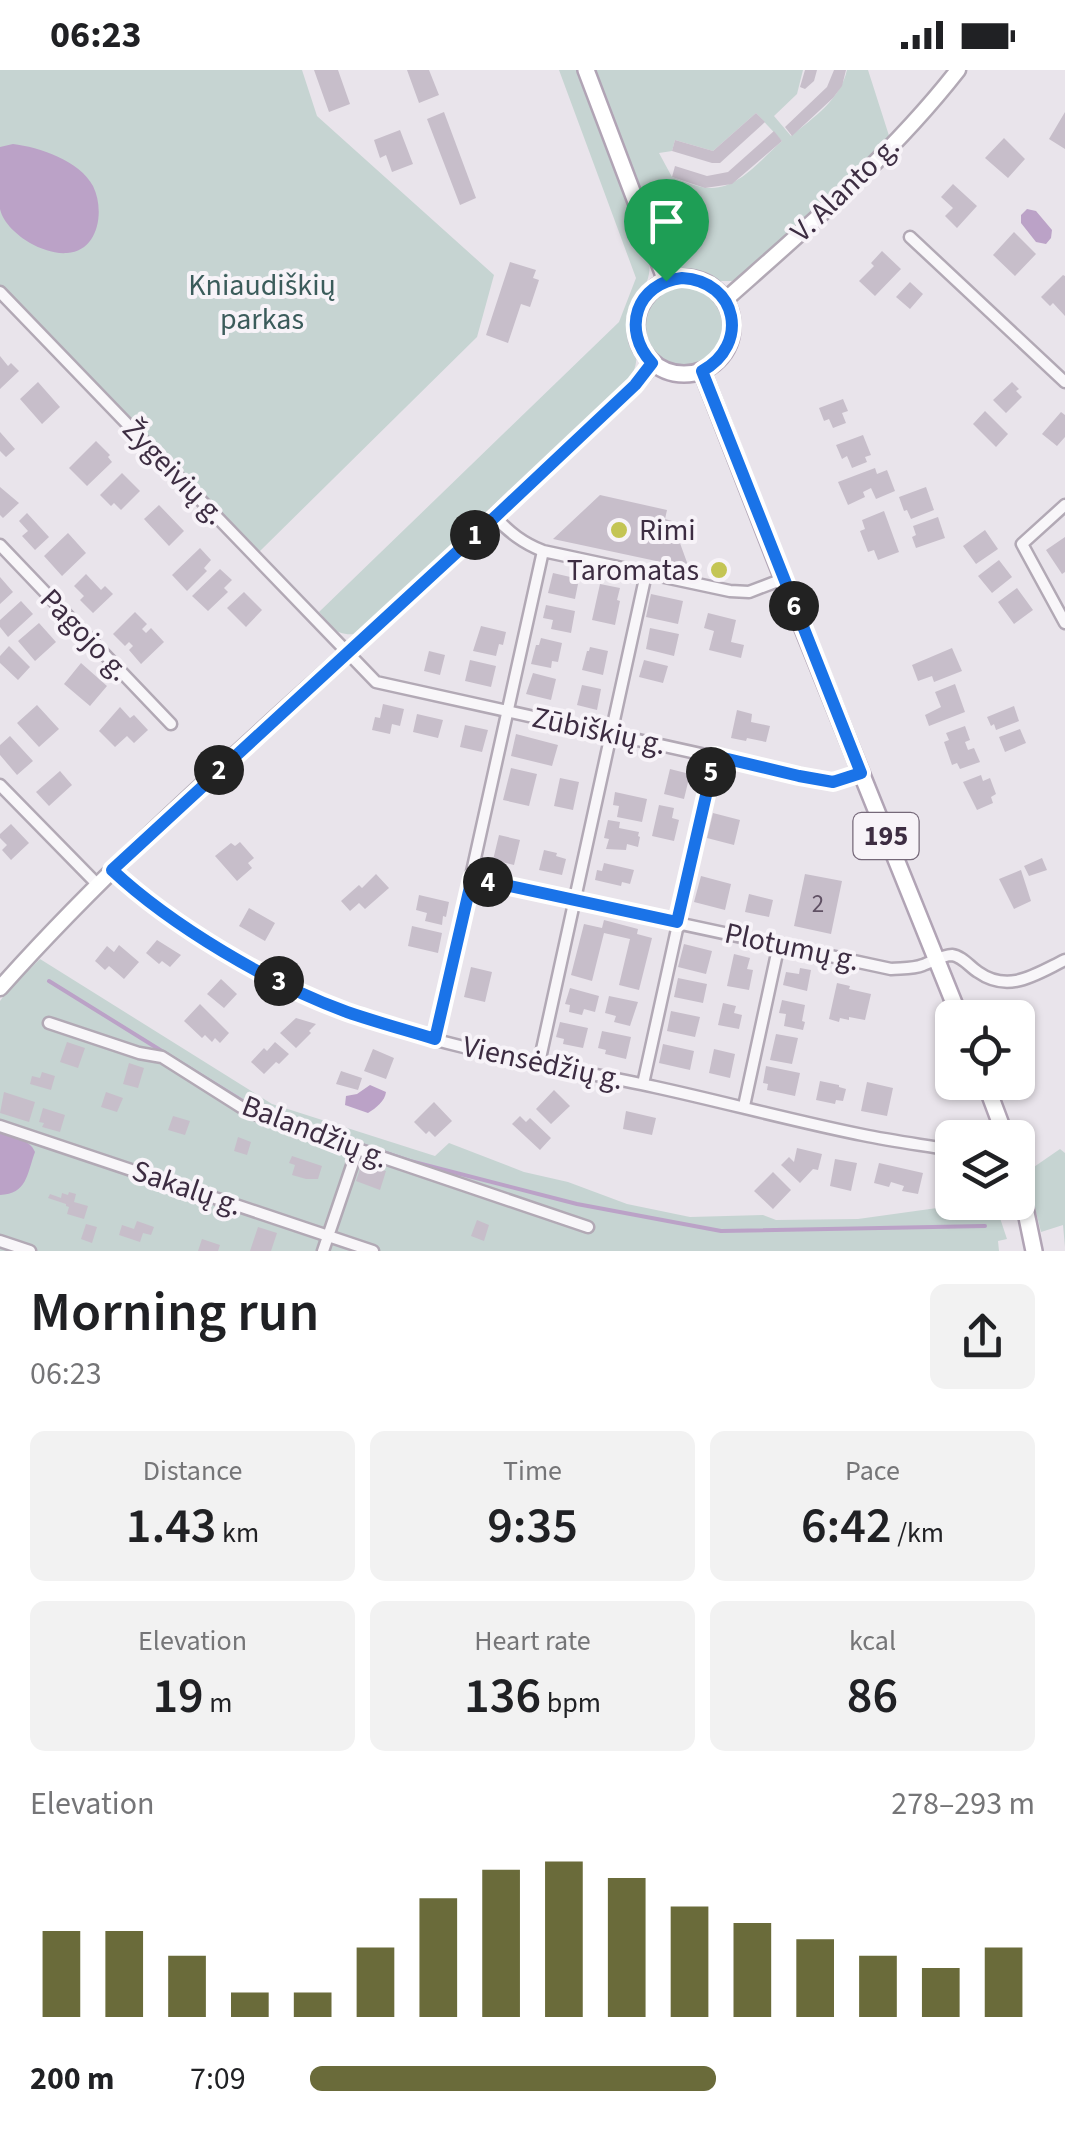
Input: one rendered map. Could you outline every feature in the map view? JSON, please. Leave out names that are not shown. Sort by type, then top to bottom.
[{"type":"main road","points":[[586,70],[666,281]]},
{"type":"main road","name":"V. Alanto g.","points":[[725,300],[790,244],[892,145],[958,70]]},
{"type":"main road","points":[[699,280],[725,300],[732,320],[730,341],[719,360],[702,371],[676,374],[664,370],[652,363],[638,343],[636,318],[646,296],[666,281],[699,280]]},
{"type":"main road","points":[[0,988],[97,884],[495,517],[635,385],[652,363]]},
{"type":"main road","name":"195","points":[[702,371],[953,1000]]},
{"type":"main road","points":[[1028,1220],[1034,1251]]},
{"type":"street","points":[[910,236],[1065,382]]},
{"type":"street","name":"Žygeivių g.","points":[[0,292],[348,652]]},
{"type":"street","points":[[1065,506],[1022,544],[1065,623]]},
{"type":"street","points":[[495,517],[528,545],[646,574],[749,592],[783,579]]},
{"type":"street","name":"Pagojo g.","points":[[0,545],[170,724]]},
{"type":"street","points":[[435,1039],[543,550]]},
{"type":"street","points":[[539,1063],[646,574]]},
{"type":"street","name":"Zūbiškių g.","points":[[348,652],[376,682],[799,776],[833,782],[861,773]]},
{"type":"street","points":[[642,1084],[715,756]]},
{"type":"street","points":[[0,784],[97,884]]},
{"type":"street","name":"Viensėdžių g.","points":[[112,870],[192,932],[261,973],[345,1011],[435,1039],[862,1135],[935,1147]]},
{"type":"street","name":"Plotumų g.","points":[[472,878],[892,968],[918,967],[936,959]]},
{"type":"street","points":[[744,1106],[779,944]]},
{"type":"street","points":[[936,959],[960,957],[984,976],[1003,982],[1031,978],[1065,960]]},
{"type":"street","name":"Balandžių g.","points":[[49,1023],[162,1057],[250,1112],[588,1227]]},
{"type":"street","name":"Sakalų g.","points":[[0,1126],[373,1251]]},
{"type":"street","points":[[323,1251],[357,1151]]},
{"type":"street","points":[[0,1241],[30,1251]]},
{"type":"green space","name":"Kniaudiškių parkas","points":[[0,70],[302,70],[317,116],[494,275],[477,337],[259,552],[0,286]]},
{"type":"green space","points":[[559,70],[577,70],[649,258],[646,284],[631,319],[634,371],[616,393],[356,634],[338,632],[319,612],[619,322],[636,278]]},
{"type":"green space","points":[[591,70],[803,70],[797,94],[774,116],[791,136],[832,99],[847,70],[868,70],[892,145],[790,243],[732,281],[689,272],[671,262]],"holes":[[[756,113],[782,141],[740,178],[721,187],[696,186],[672,177],[659,153],[672,151],[675,140],[713,151]]]},
{"type":"green space","points":[[685,283],[709,290],[721,302],[728,326],[721,350],[709,362],[685,369],[661,362],[649,350],[642,326],[649,302],[661,290]]},
{"type":"green space","points":[[40,959],[272,1104],[435,1156],[449,1143],[524,1172],[568,1182],[627,1204],[690,1217],[763,1215],[776,1220],[858,1219],[935,1208],[935,1220],[1001,1220],[1007,1239],[998,1241],[999,1251],[0,1251],[0,1001]]},
{"type":"green space","points":[[1060,1149],[1065,1153],[1065,1247],[1063,1225],[1041,1232],[1035,1208],[1035,1166]]},
{"type":"shaded area","points":[[13,144],[58,157],[79,169],[93,186],[99,206],[96,228],[78,251],[48,251],[25,240],[8,224],[0,209],[0,147]]},
{"type":"shaded area","points":[[1027,209],[1036,211],[1052,230],[1046,244],[1036,242],[1021,223],[1021,215]]},
{"type":"shaded area","points":[[370,1085],[386,1092],[374,1109],[368,1113],[345,1105],[346,1096]]},
{"type":"shaded area","points":[[0,1133],[25,1141],[35,1152],[21,1187],[0,1195]]},
{"type":"building","points":[[314,70],[338,70],[350,104],[329,112]]},
{"type":"building","points":[[407,70],[429,70],[439,95],[419,103]]},
{"type":"building","points":[[805,70],[817,70],[814,81],[805,89],[800,87]]},
{"type":"building","points":[[834,70],[846,70],[842,86],[792,136],[785,127],[827,87]]},
{"type":"building","points":[[444,112],[476,198],[460,205],[427,119]]},
{"type":"building","points":[[1065,112],[1065,149],[1049,139]]},
{"type":"building","points":[[756,113],[765,122],[720,163],[672,151],[675,140],[713,151]]},
{"type":"building","points":[[400,130],[413,164],[392,172],[386,155],[380,158],[374,140]]},
{"type":"building","points":[[774,131],[782,141],[732,184],[705,188],[672,177],[675,166],[707,176],[728,172]]},
{"type":"building","points":[[1004,138],[1025,159],[1008,178],[985,158]]},
{"type":"building","points":[[953,184],[977,206],[957,228],[945,216],[953,208],[941,197]]},
{"type":"building","points":[[1014,232],[1036,254],[1015,276],[993,255]]},
{"type":"building","points":[[882,251],[901,269],[875,296],[859,281]]},
{"type":"building","points":[[510,262],[536,270],[533,278],[539,280],[530,307],[521,304],[508,343],[486,335]]},
{"type":"building","points":[[1065,276],[1065,316],[1041,297]]},
{"type":"building","points":[[910,282],[923,294],[910,309],[896,297]]},
{"type":"building","points":[[0,356],[19,371],[0,389]]},
{"type":"building","points":[[38,382],[60,407],[42,424],[20,399]]},
{"type":"building","points":[[1012,382],[1022,397],[1006,413],[993,400]]},
{"type":"building","points":[[843,399],[848,411],[842,413],[846,423],[833,428],[829,419],[824,421],[819,408]]},
{"type":"building","points":[[985,411],[1008,434],[996,447],[973,424]]},
{"type":"building","points":[[1061,412],[1065,415],[1065,437],[1057,446],[1042,434]]},
{"type":"building","points":[[0,432],[15,449],[6,457],[0,451]]},
{"type":"building","points":[[863,435],[871,455],[865,457],[867,462],[852,468],[847,456],[842,459],[836,445]]},
{"type":"building","points":[[96,441],[112,462],[87,486],[69,468]]},
{"type":"building","points":[[875,468],[877,474],[887,470],[895,491],[876,499],[871,488],[863,492],[865,497],[848,505],[838,482]]},
{"type":"building","points":[[122,473],[140,491],[121,510],[100,495]]},
{"type":"building","points":[[0,487],[19,503],[3,518],[0,515]]},
{"type":"building","points":[[926,487],[934,510],[911,519],[899,497]]},
{"type":"building","name":"Rimi","points":[[600,495],[667,510],[665,519],[672,521],[689,568],[553,539]]},
{"type":"building","points":[[159,505],[184,531],[169,546],[144,519]]},
{"type":"building","points":[[884,511],[899,552],[878,560],[874,550],[868,552],[860,531],[865,529],[862,520]]},
{"type":"building","points":[[27,513],[49,537],[35,550],[22,536],[28,531],[19,521]]},
{"type":"building","points":[[938,517],[945,538],[916,548],[913,526]]},
{"type":"building","points":[[985,530],[998,549],[976,564],[963,546]]},
{"type":"building","points":[[68,533],[86,553],[62,576],[44,556]]},
{"type":"building","points":[[1065,537],[1065,572],[1062,574],[1046,550]]},
{"type":"building","points":[[200,548],[211,560],[204,568],[207,571],[187,591],[172,575]]},
{"type":"building","points":[[999,560],[1012,577],[992,593],[978,576]]},
{"type":"building","points":[[220,569],[232,580],[224,588],[228,592],[208,611],[192,596]]},
{"type":"building","points":[[553,573],[579,579],[575,599],[548,593]]},
{"type":"building","points":[[86,574],[101,590],[105,586],[113,594],[93,613],[80,600],[84,596],[74,586]]},
{"type":"building","points":[[0,577],[13,592],[0,604]]},
{"type":"building","points":[[600,584],[620,588],[615,625],[592,620]]},
{"type":"building","points":[[1017,588],[1033,610],[1014,624],[998,602]]},
{"type":"building","points":[[244,592],[262,610],[246,627],[227,608]]},
{"type":"building","points":[[651,594],[683,601],[678,624],[646,617]]},
{"type":"building","points":[[21,601],[33,614],[8,637],[0,620]]},
{"type":"building","points":[[546,605],[575,611],[571,633],[551,629],[553,620],[543,618]]},
{"type":"building","points":[[135,612],[147,624],[142,629],[146,633],[151,628],[164,642],[141,664],[129,650],[133,646],[129,642],[125,646],[113,634]]},
{"type":"building","points":[[708,613],[736,620],[731,642],[744,645],[741,658],[709,650],[714,631],[704,628]]},
{"type":"building","points":[[39,623],[56,642],[35,661],[18,641]]},
{"type":"building","points":[[481,626],[506,632],[496,656],[473,651]]},
{"type":"building","points":[[650,628],[679,634],[674,656],[646,649]]},
{"type":"building","points":[[541,638],[562,643],[558,662],[552,661],[551,668],[531,664]]},
{"type":"building","points":[[9,646],[30,667],[18,680],[0,663],[0,656]]},
{"type":"building","points":[[590,647],[608,651],[603,675],[582,670]]},
{"type":"building","points":[[952,648],[962,671],[934,682],[932,676],[918,681],[912,665]]},
{"type":"building","points":[[429,651],[445,655],[440,675],[424,671]]},
{"type":"building","points":[[470,660],[496,666],[491,687],[465,681]]},
{"type":"building","points":[[644,660],[668,666],[663,683],[639,677]]},
{"type":"building","points":[[81,663],[107,686],[90,706],[64,684]]},
{"type":"building","points":[[533,673],[556,679],[551,700],[526,694]]},
{"type":"building","points":[[955,684],[965,712],[929,726],[925,715],[941,707],[935,692]]},
{"type":"building","points":[[582,685],[601,689],[597,710],[577,705]]},
{"type":"building","points":[[383,704],[404,709],[400,726],[392,724],[390,734],[372,730]]},
{"type":"building","points":[[37,705],[59,729],[39,747],[17,723]]},
{"type":"building","points":[[1014,706],[1019,721],[996,730],[994,724],[991,726],[987,717]]},
{"type":"building","points":[[120,707],[148,730],[134,743],[127,736],[115,747],[99,731]]},
{"type":"building","points":[[737,710],[752,714],[751,722],[770,726],[766,742],[731,738]]},
{"type":"building","points":[[417,714],[443,720],[438,738],[413,732]]},
{"type":"building","points":[[465,725],[488,730],[482,752],[460,747]]},
{"type":"building","points":[[965,726],[970,740],[965,742],[968,750],[974,748],[980,762],[960,769],[957,763],[952,765],[944,742],[949,740],[946,733]]},
{"type":"building","points":[[1020,729],[1026,743],[1005,752],[999,737]]},
{"type":"building","points":[[516,734],[558,745],[552,766],[511,756]]},
{"type":"building","points":[[10,736],[33,761],[17,775],[0,755],[0,745]]},
{"type":"building","points":[[511,768],[537,774],[529,806],[503,800]]},
{"type":"building","points":[[670,769],[690,774],[684,799],[664,794]]},
{"type":"building","points":[[60,771],[72,785],[49,806],[36,792]]},
{"type":"building","points":[[981,775],[983,781],[990,778],[996,794],[991,797],[993,803],[977,810],[963,782]]},
{"type":"building","points":[[560,778],[579,782],[573,810],[554,806]]},
{"type":"building","points":[[615,792],[647,799],[642,822],[617,817],[619,806],[613,805]]},
{"type":"building","points":[[659,805],[674,808],[672,818],[679,820],[674,841],[652,836]]},
{"type":"building","points":[[713,813],[740,820],[734,845],[707,838]]},
{"type":"building","points":[[608,820],[620,822],[619,828],[639,832],[638,847],[627,844],[626,850],[606,849]]},
{"type":"building","points":[[11,824],[29,843],[11,860],[2,850],[7,845],[0,834]]},
{"type":"building","points":[[499,835],[520,840],[514,865],[493,860]]},
{"type":"building","points":[[240,842],[254,858],[248,863],[252,868],[237,881],[215,856],[231,843],[235,846]]},
{"type":"building","points":[[544,850],[566,859],[562,875],[539,870]]},
{"type":"building","points":[[1042,858],[1047,870],[1029,876],[1024,866]]},
{"type":"building","points":[[604,863],[634,870],[630,884],[622,882],[621,886],[595,880]]},
{"type":"building","points":[[1021,870],[1031,901],[1014,909],[999,879]]},
{"type":"building","points":[[376,874],[389,888],[365,909],[359,903],[350,911],[341,901]]},
{"type":"building","points":[[805,874],[842,881],[831,934],[794,926]]},
{"type":"building","points":[[701,876],[731,884],[725,910],[694,902]]},
{"type":"building","points":[[749,894],[773,900],[769,917],[745,912]]},
{"type":"building","points":[[419,895],[449,902],[442,925],[425,921],[427,913],[416,910]]},
{"type":"building","points":[[249,908],[275,923],[265,941],[239,926]]},
{"type":"building","points":[[604,920],[638,929],[637,934],[652,938],[639,990],[619,985],[630,939],[604,933],[592,981],[571,975],[584,924],[602,928]]},
{"type":"building","points":[[412,926],[442,933],[438,953],[408,946]]},
{"type":"building","points":[[157,940],[181,955],[170,967],[146,953]]},
{"type":"building","points":[[684,944],[712,951],[706,974],[678,967]]},
{"type":"building","points":[[119,945],[139,962],[124,979],[109,966],[105,970],[95,961],[107,946],[114,952]]},
{"type":"building","points":[[734,954],[750,958],[747,969],[753,970],[749,990],[727,986]]},
{"type":"building","points":[[471,967],[492,972],[485,1002],[464,997]]},
{"type":"building","points":[[800,968],[811,970],[807,991],[783,985],[786,972],[799,974]]},
{"type":"building","points":[[678,978],[707,984],[703,1003],[674,997]]},
{"type":"building","points":[[221,979],[237,994],[224,1008],[207,994]]},
{"type":"building","points":[[837,983],[871,994],[865,1020],[829,1019]]},
{"type":"building","points":[[570,988],[599,996],[595,1012],[569,1012],[570,1005],[565,1004]]},
{"type":"building","points":[[609,996],[638,1002],[630,1026],[614,1022],[616,1016],[605,1013]]},
{"type":"building","points":[[782,1000],[805,1005],[803,1030],[784,1026],[786,1014],[779,1013]]},
{"type":"building","points":[[723,1003],[736,1006],[734,1013],[742,1015],[739,1029],[718,1025]]},
{"type":"building","points":[[200,1004],[229,1033],[220,1043],[205,1035],[202,1038],[184,1021]]},
{"type":"building","points":[[671,1011],[700,1017],[695,1037],[667,1031]]},
{"type":"building","points":[[296,1018],[316,1024],[296,1048],[280,1033]]},
{"type":"building","points":[[560,1022],[588,1028],[583,1048],[563,1044],[564,1039],[556,1037]]},
{"type":"building","points":[[602,1031],[631,1037],[626,1059],[605,1054],[606,1050],[598,1048]]},
{"type":"building","points":[[776,1034],[798,1038],[792,1064],[770,1060]]},
{"type":"building","points":[[67,1042],[85,1048],[78,1068],[60,1062]]},
{"type":"building","points":[[275,1042],[289,1054],[264,1074],[251,1062]]},
{"type":"building","points":[[663,1044],[694,1051],[690,1070],[659,1063]]},
{"type":"building","points":[[373,1049],[394,1058],[386,1079],[364,1071]]},
{"type":"building","points":[[714,1049],[735,1054],[730,1078],[709,1073]]},
{"type":"building","points":[[129,1063],[144,1068],[138,1088],[123,1084]]},
{"type":"building","points":[[766,1066],[800,1073],[795,1096],[767,1090],[768,1084],[763,1083]]},
{"type":"building","points":[[341,1071],[362,1078],[358,1090],[336,1084]]},
{"type":"building","points":[[42,1072],[55,1076],[51,1090],[30,1084],[32,1076],[40,1078]]},
{"type":"building","points":[[820,1081],[846,1089],[843,1101],[836,1100],[835,1104],[816,1100]]},
{"type":"building","points":[[867,1082],[893,1088],[887,1116],[861,1111]]},
{"type":"building","points":[[554,1090],[570,1106],[551,1124],[536,1109]]},
{"type":"building","points":[[4,1092],[35,1102],[29,1122],[0,1113]]},
{"type":"building","points":[[106,1092],[123,1098],[117,1112],[101,1107]]},
{"type":"building","points":[[434,1102],[452,1121],[435,1137],[414,1122]]},
{"type":"building","points":[[43,1108],[65,1115],[60,1132],[42,1127],[44,1123],[39,1122]]},
{"type":"building","points":[[626,1111],[656,1118],[652,1135],[623,1129]]},
{"type":"building","points":[[173,1116],[190,1121],[185,1135],[168,1130]]},
{"type":"building","points":[[520,1116],[526,1122],[530,1118],[551,1138],[540,1150],[512,1124]]},
{"type":"building","points":[[238,1137],[251,1142],[247,1155],[234,1151]]},
{"type":"building","points":[[797,1148],[822,1154],[818,1170],[813,1169],[800,1183],[781,1165],[789,1157],[794,1162]]},
{"type":"building","points":[[292,1156],[322,1166],[318,1179],[292,1175]]},
{"type":"building","points":[[835,1159],[857,1163],[851,1191],[830,1186]]},
{"type":"building","points":[[879,1163],[923,1173],[918,1194],[902,1191],[904,1186],[891,1182],[889,1187],[874,1183]]},
{"type":"building","points":[[361,1166],[386,1171],[380,1190],[356,1181]]},
{"type":"building","points":[[773,1172],[791,1190],[773,1209],[754,1191]]},
{"type":"building","points":[[62,1193],[76,1194],[74,1202],[88,1206],[84,1219],[67,1214],[66,1204],[48,1198],[50,1194],[61,1198]]},
{"type":"building","points":[[477,1220],[489,1225],[484,1241],[471,1236]]},
{"type":"building","points":[[137,1221],[154,1227],[151,1235],[143,1233],[140,1242],[119,1235],[122,1225],[134,1229]]},
{"type":"building","points":[[86,1224],[97,1227],[92,1243],[81,1239]]},
{"type":"building","points":[[258,1227],[277,1233],[271,1251],[250,1251]]},
{"type":"building","points":[[202,1239],[220,1245],[218,1251],[198,1251]]},
{"type":"waterway","points":[[49,981],[257,1110],[410,1161],[577,1204],[721,1231],[985,1226]]},
{"type":"place","name":"Rimi","points":[[619,530]]},
{"type":"place","name":"Taromatas","points":[[719,570]]},
{"type":"route","points":[[691,278],[707,283],[730,310],[732,330],[726,351],[702,371],[861,773],[833,782],[715,756],[677,922],[472,878],[435,1039],[345,1011],[261,973],[192,932],[112,870],[635,385],[652,363],[638,343],[636,318],[646,296],[666,281],[691,278]]}]
